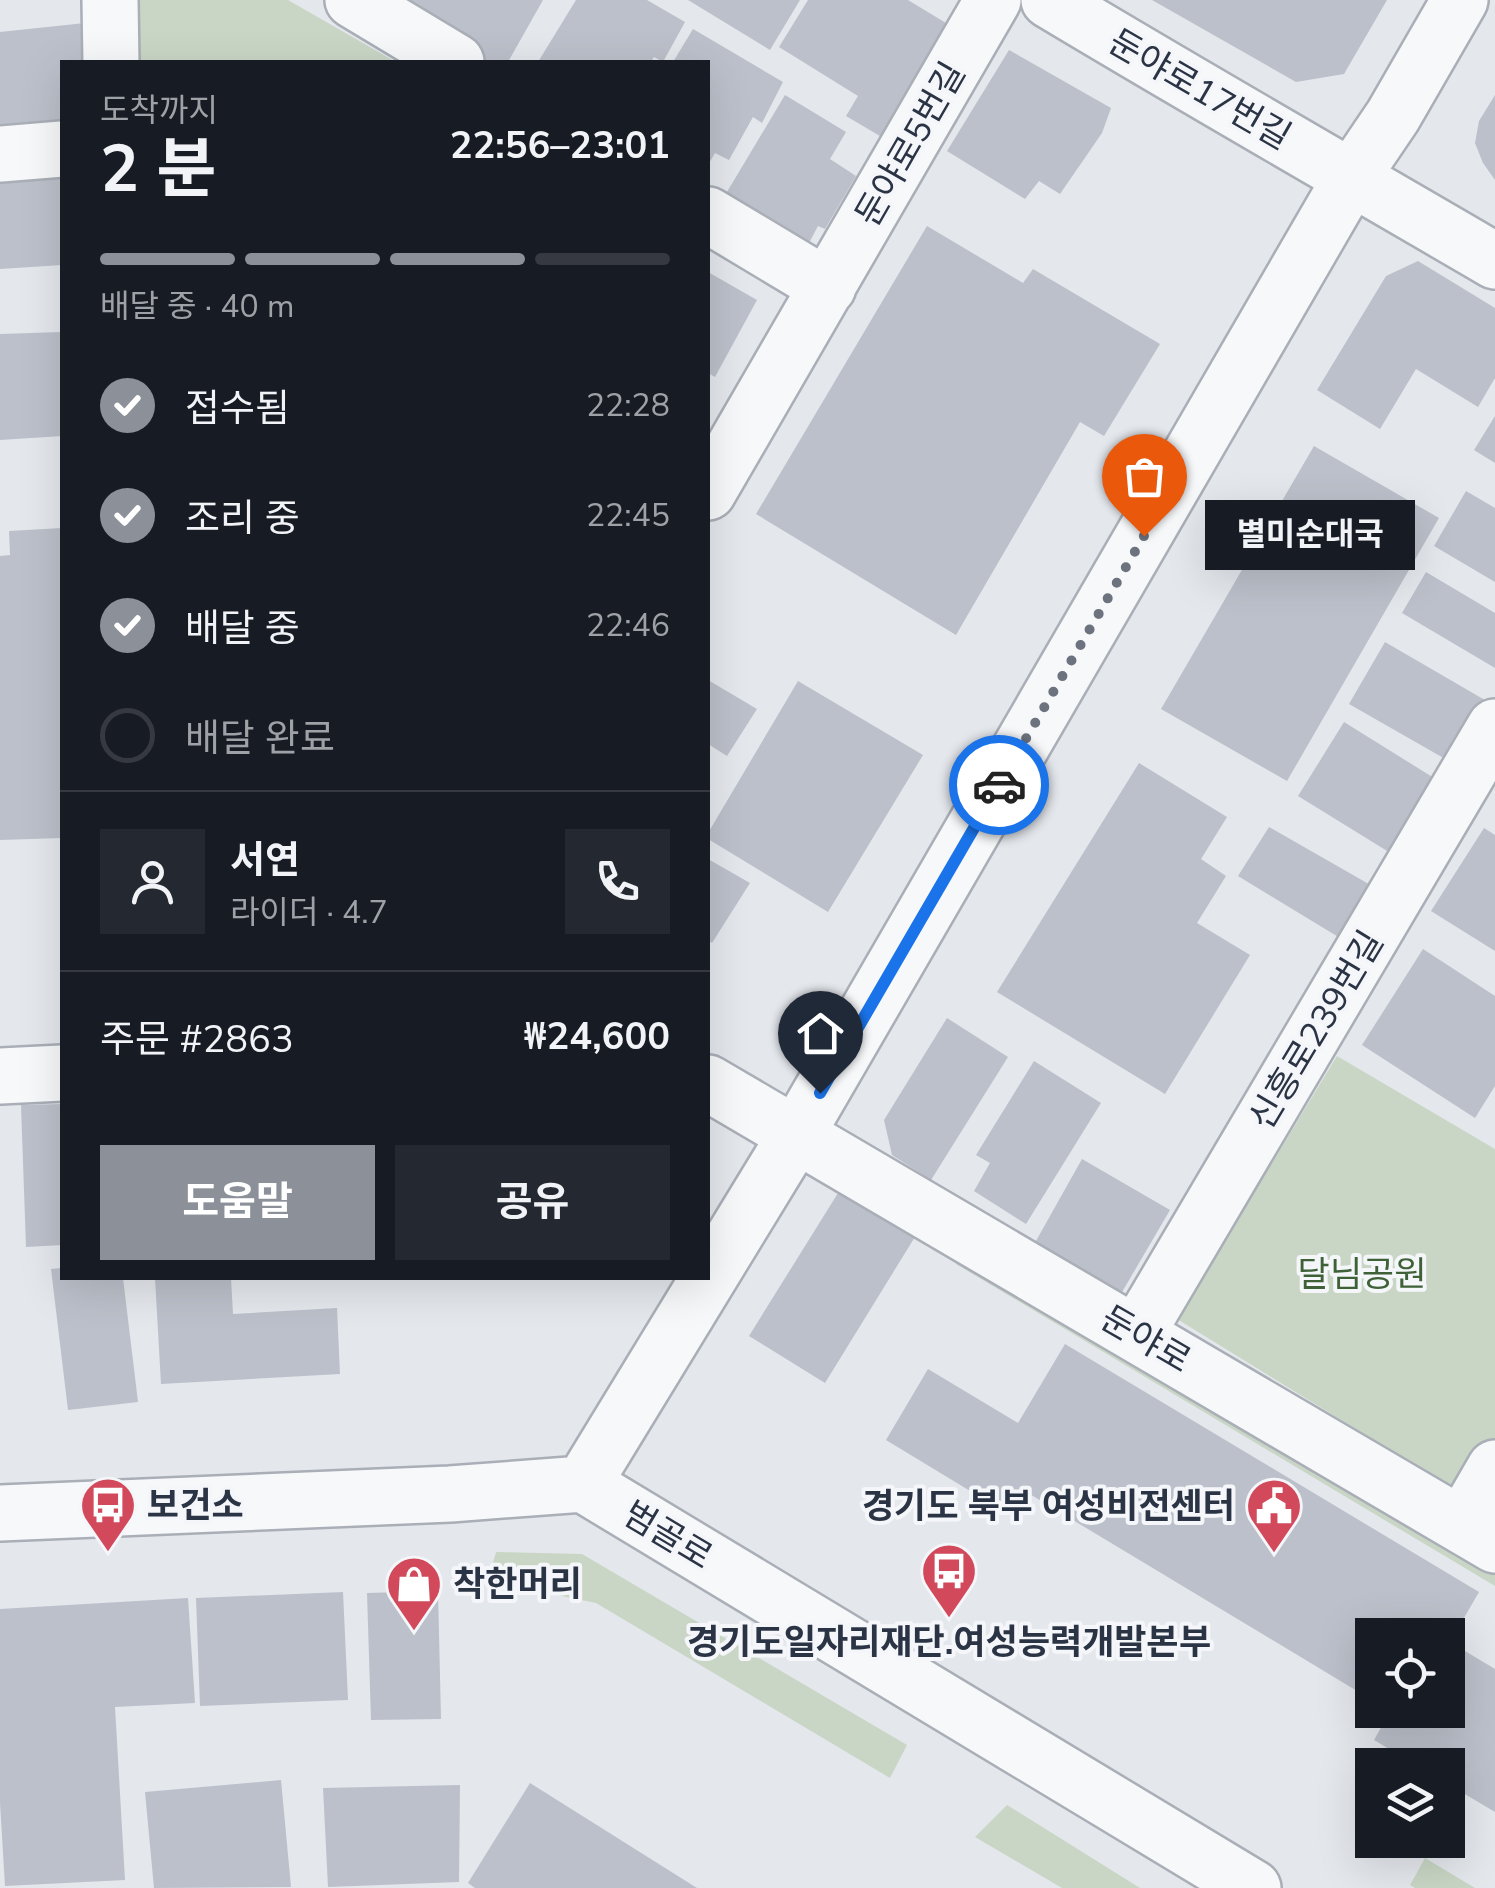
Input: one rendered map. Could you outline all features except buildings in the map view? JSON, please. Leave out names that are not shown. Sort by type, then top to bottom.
[{"type":"street","points":[[110,0],[111,60]]},
{"type":"street","points":[[353,0],[453,60]]},
{"type":"street","name":"둔야로5번길","points":[[710,489],[993,0]]},
{"type":"street","name":"둔야로17번길","points":[[1048,0],[1351,178]]},
{"type":"street","points":[[710,1276],[796,1135],[1351,178],[1393,116],[1460,0]]},
{"type":"street","points":[[0,154],[60,149]]},
{"type":"street","points":[[1351,178],[1495,261]]},
{"type":"street","points":[[710,215],[828,288]]},
{"type":"street","name":"신흥로239번길","points":[[1137,1334],[1495,727]]},
{"type":"street","points":[[0,1076],[60,1073]]},
{"type":"street","points":[[710,1084],[796,1135]]},
{"type":"street","name":"둔야로","points":[[796,1135],[1478,1535]]},
{"type":"street","points":[[583,1484],[708,1280]]},
{"type":"street","points":[[1478,1535],[1495,1468]]},
{"type":"street","name":"범골로","points":[[0,1513],[450,1494],[583,1484],[1252,1888]]},
{"type":"green space","points":[[117,0],[288,0],[393,60],[120,60]]},
{"type":"green space","name":"달님공원","points":[[1337,1056],[1495,1149],[1495,1439],[1463,1495],[1177,1319]]},
{"type":"green space","points":[[969,1245],[1495,1560],[1495,1586],[956,1264]]},
{"type":"green space","points":[[496,1552],[582,1554],[907,1745],[890,1778],[596,1603],[488,1581]]},
{"type":"green space","points":[[1007,1805],[1140,1888],[1062,1888],[975,1837]]},
{"type":"green space","points":[[1425,1858],[1475,1888],[1415,1888],[1410,1885]]},
{"type":"way so far","points":[[999,785],[1144,536]]},
{"type":"place","name":"별미순대국","points":[[1144,536]]},
{"type":"place","name":"보건소","points":[[108,1554]]},
{"type":"place","name":"경기도 북부 여성비전센터","points":[[1274,1555]]},
{"type":"place","name":"경기도일자리재단.여성능력개발본부","points":[[949,1620]]},
{"type":"place","name":"착한머리","points":[[414,1633]]},
{"type":"route","points":[[820,1093],[999,785]]}]
